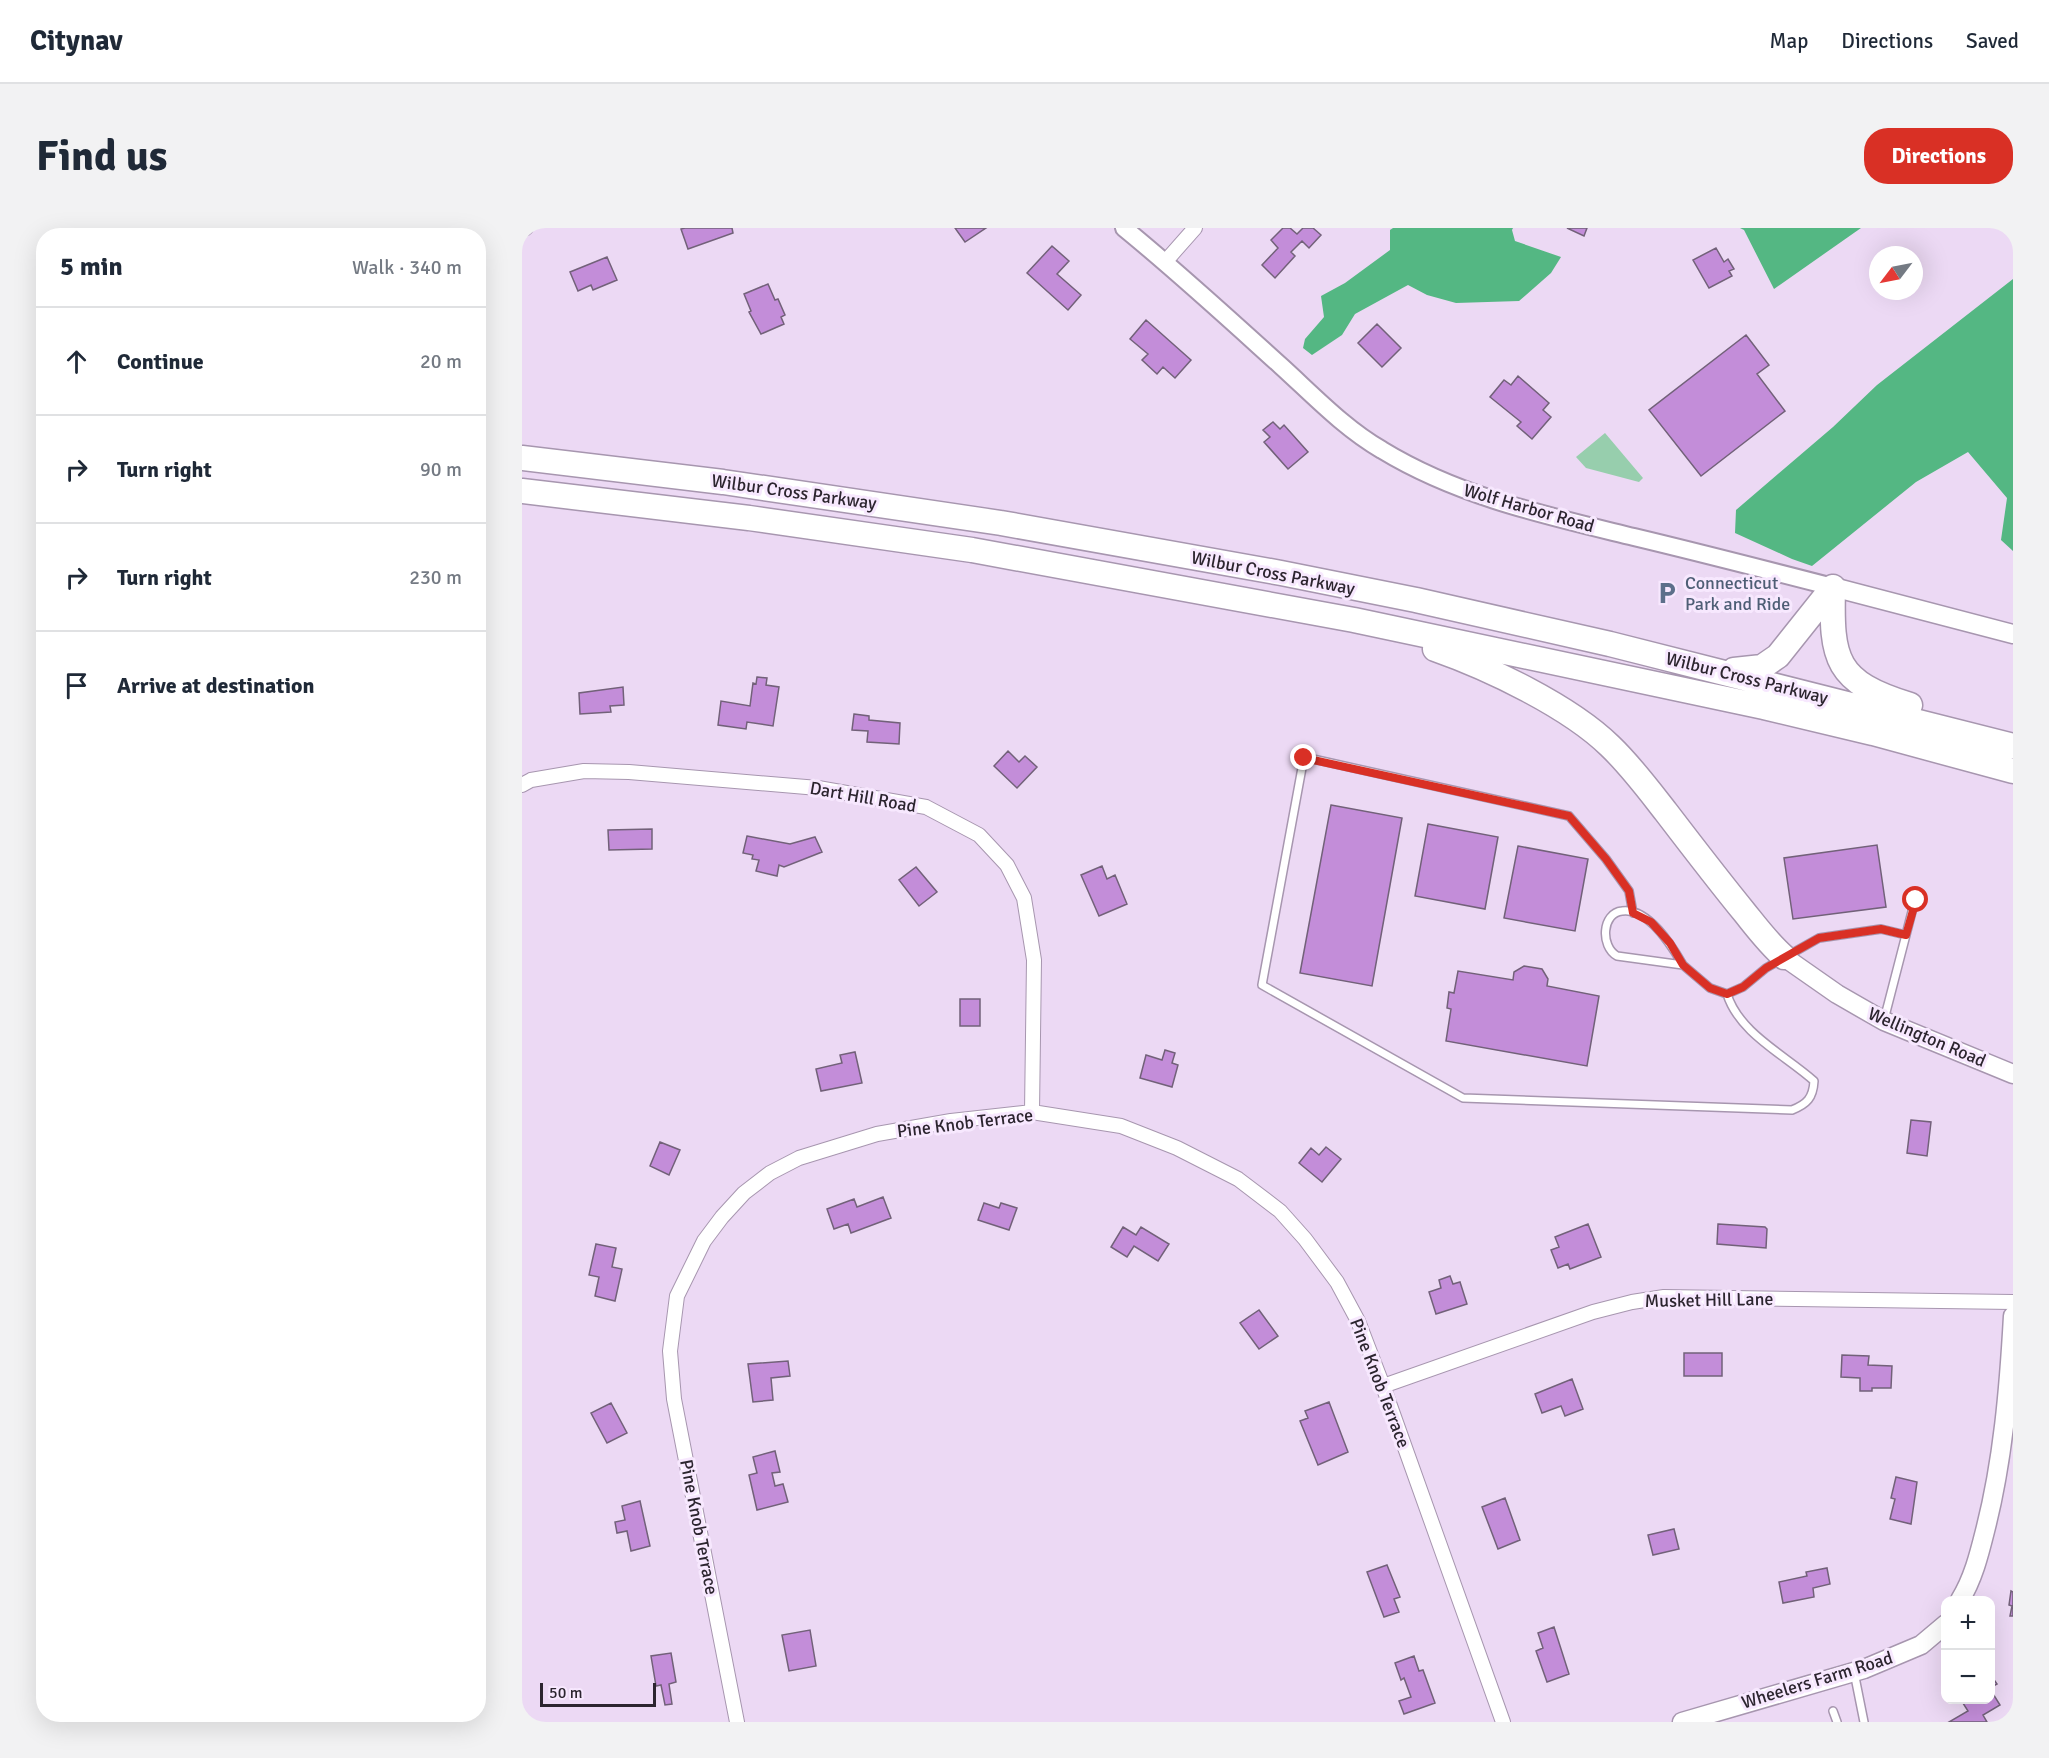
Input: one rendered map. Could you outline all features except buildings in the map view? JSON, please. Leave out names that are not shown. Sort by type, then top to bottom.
[{"type":"highway","name":"Wilbur Cross Parkway","points":[[522,458],[723,482],[1001,523],[1281,573],[1416,600],[1718,670],[2013,746]]},
{"type":"highway","name":"Wilbur Cross Parkway","points":[[522,491],[748,518],[972,550],[1354,620],[1742,702],[2013,771]]},
{"type":"highway","points":[[1718,670],[1750,669],[1770,663],[1785,648],[1833,587]]},
{"type":"highway","points":[[1833,587],[1833,639],[1840,661],[1847,671],[1866,687],[1897,701],[1931,711],[1968,733]]},
{"type":"highway","points":[[1354,620],[1459,658],[1529,692],[1593,731],[1622,757],[1772,946],[1784,957]]},
{"type":"highway","points":[[1873,734],[2013,781]]},
{"type":"main road","name":"Wolf Harbor Road","points":[[1833,587],[2013,634]]},
{"type":"main road","name":"Wellington Road","points":[[1784,957],[1853,1004],[1884,1021],[2013,1074]]},
{"type":"main road","points":[[1962,1596],[1972,1576],[1991,1507],[2005,1417],[2013,1316]]},
{"type":"main road","name":"Wheelers Farm Road","points":[[1682,1722],[1854,1672],[1922,1645],[1941,1628]]},
{"type":"street","name":"Wolf Harbor Road","points":[[1124,228],[1165,262],[1334,415],[1379,449],[1421,471],[1489,499],[1550,517],[1833,587]]},
{"type":"street","points":[[1165,262],[1195,228]]},
{"type":"street","name":"Dart Hill Road","points":[[522,785],[531,780],[584,771],[629,772],[819,788],[926,807],[979,835],[1007,865],[1024,898],[1034,960],[1032,1112]]},
{"type":"street","name":"Pine Knob Terrace","points":[[737,1722],[674,1400],[670,1351],[677,1296],[689,1268],[705,1241],[744,1193],[770,1173],[799,1158],[877,1134],[951,1121],[1032,1112],[1121,1126],[1177,1148],[1238,1179],[1280,1211],[1305,1239],[1337,1282],[1358,1321],[1503,1722]]},
{"type":"street","name":"Musket Hill Lane","points":[[1383,1386],[1593,1312],[1632,1302],[1700,1296],[2013,1302]]},
{"type":"lane","points":[[1633,913],[1629,891],[1606,859],[1569,816],[1304,758],[1262,985],[1463,1098],[1792,1110],[1805,1105],[1813,1094],[1814,1081],[1761,1039],[1740,1019],[1730,1004],[1727,994]]},
{"type":"lane","points":[[1884,1021],[1916,900]]},
{"type":"lane","points":[[1683,965],[1617,956],[1610,951],[1605,942],[1607,923],[1613,915],[1622,911],[1633,913],[1651,922],[1670,943],[1683,965],[1710,988],[1727,994],[1743,987],[1766,968],[1819,938],[1881,929],[1906,935]]},
{"type":"lane","points":[[1854,1672],[1864,1722]]},
{"type":"lane","points":[[1833,1711],[1837,1722]]},
{"type":"green space","points":[[1393,228],[1513,228],[1515,241],[1561,257],[1551,273],[1519,301],[1456,303],[1427,295],[1408,285],[1355,314],[1342,335],[1312,355],[1303,348],[1305,339],[1324,317],[1321,296],[1345,283],[1390,250],[1390,230]]},
{"type":"green space","points":[[1740,228],[1861,228],[1774,289],[1744,230]]},
{"type":"green space","points":[[2013,279],[2013,551],[2001,540],[2007,498],[1968,452],[1916,482],[1812,566],[1735,533],[1736,510],[1833,427],[1877,385]]},
{"type":"green space","points":[[1605,433],[1643,478],[1639,482],[1586,468],[1576,457]]},
{"type":"place","name":"Connecticut Park and Ride","points":[[1667,593]]},
{"type":"route","points":[[1304,758],[1569,816],[1606,859],[1629,891],[1633,913],[1651,922],[1670,943],[1683,965],[1710,988],[1727,994],[1743,987],[1766,968],[1819,938],[1881,929],[1906,935],[1916,900]]}]
